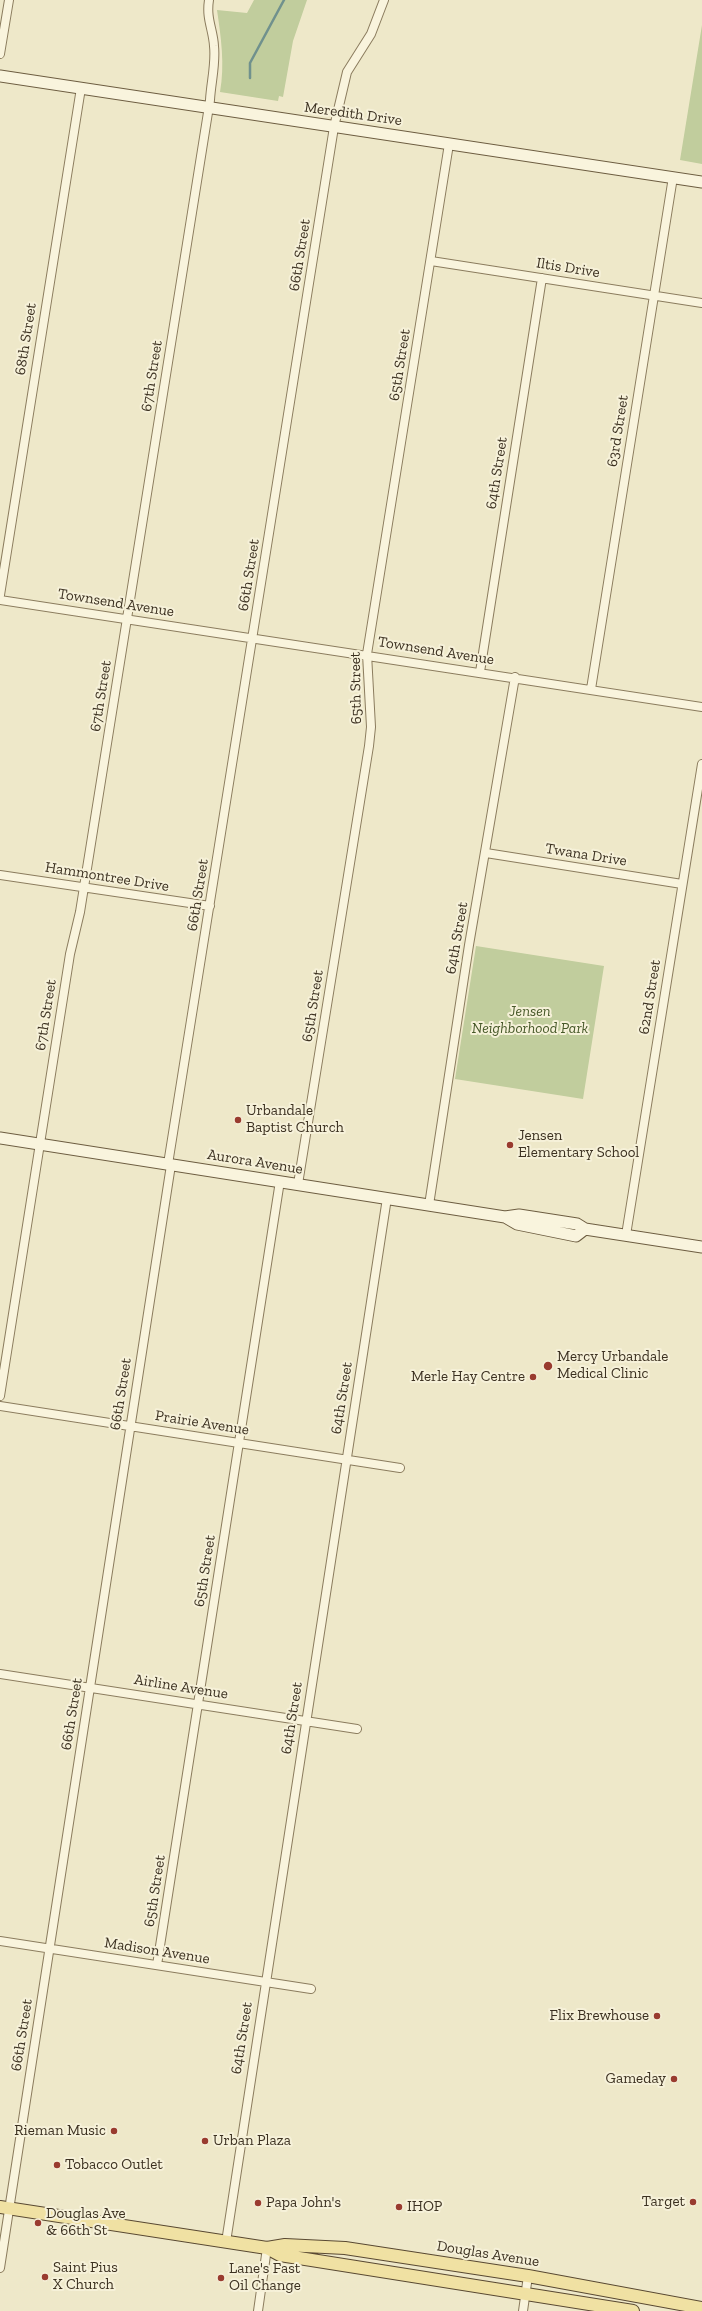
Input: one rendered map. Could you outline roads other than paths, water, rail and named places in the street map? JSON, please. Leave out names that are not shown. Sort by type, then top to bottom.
[{"type":"main road","name":"Douglas Avenue","points":[[5,2207],[267,2248],[285,2245],[345,2248],[528,2276],[700,2309]]},
{"type":"main road","name":"Douglas Avenue","points":[[267,2248],[280,2255],[633,2311]]},
{"type":"street","points":[[0,54],[9,0]]},
{"type":"street","name":"67th Street","points":[[0,1396],[70,954],[84,887],[128,620],[209,108],[215,60],[214,44],[207,13],[209,0]]},
{"type":"street","name":"66th Street","points":[[0,2268],[5,2207],[50,1948],[210,906],[334,127],[347,72],[371,34],[384,0]]},
{"type":"street","name":"Meredith Drive","points":[[0,76],[702,182]]},
{"type":"street","name":"68th Street","points":[[0,594],[81,88]]},
{"type":"street","name":"65th Street","points":[[298,1184],[369,746],[371,720],[367,654],[449,144]]},
{"type":"street","name":"63rd Street","points":[[591,689],[673,177]]},
{"type":"street","name":"Iltis Drive","points":[[430,261],[702,303]]},
{"type":"street","name":"64th Street","points":[[480,672],[542,278]]},
{"type":"street","name":"Townsend Avenue","points":[[0,600],[367,654],[702,707]]},
{"type":"street","name":"64th Street","points":[[429,1205],[469,945],[515,677]]},
{"type":"street","name":"62nd Street","points":[[626,1236],[702,764]]},
{"type":"street","name":"Twana Drive","points":[[486,853],[682,884]]},
{"type":"street","name":"Hammontree Drive","points":[[0,875],[210,906]]},
{"type":"street","name":"Aurora Avenue","points":[[0,1138],[505,1217],[517,1224],[576,1236],[585,1229],[702,1247]]},
{"type":"street","name":"65th Street","points":[[157,1965],[280,1181]]},
{"type":"street","name":"64th Street","points":[[226,2242],[264,1981],[387,1198]]},
{"type":"street","name":"Prairie Avenue","points":[[0,1406],[400,1468]]},
{"type":"street","name":"Airline Avenue","points":[[0,1674],[357,1728]]},
{"type":"street","name":"Madison Avenue","points":[[0,1940],[310,1989]]},
{"type":"street","points":[[258,2311],[267,2248]]},
{"type":"street","points":[[523,2311],[528,2276]]},
{"type":"waterway","points":[[250,78],[250,63],[284,0]]},
{"type":"place","name":"Urbandale Baptist Church","points":[[238,1120]]},
{"type":"place","name":"Jensen Elementary School","points":[[510,1145]]},
{"type":"place","name":"Mercy Urbandale Medical Clinic","points":[[548,1366]]},
{"type":"place","name":"Merle Hay Centre","points":[[533,1377]]},
{"type":"place","name":"Flix Brewhouse","points":[[657,2016]]},
{"type":"place","name":"Gameday","points":[[674,2079]]},
{"type":"place","name":"Rieman Music","points":[[114,2131]]},
{"type":"place","name":"Urban Plaza","points":[[205,2141]]},
{"type":"place","name":"Tobacco Outlet","points":[[57,2165]]},
{"type":"place","name":"Target","points":[[693,2202]]},
{"type":"place","name":"Papa John's","points":[[258,2203]]},
{"type":"place","name":"IHOP","points":[[399,2207]]},
{"type":"place","name":"Douglas Ave & 66th St","points":[[38,2223]]},
{"type":"place","name":"Saint Pius X Church","points":[[45,2277]]},
{"type":"place","name":"Lane's Fast Oil Change","points":[[221,2278]]},
{"type":"park label","name":"Jensen Neighborhood Park","points":[[530,1020]]}]
